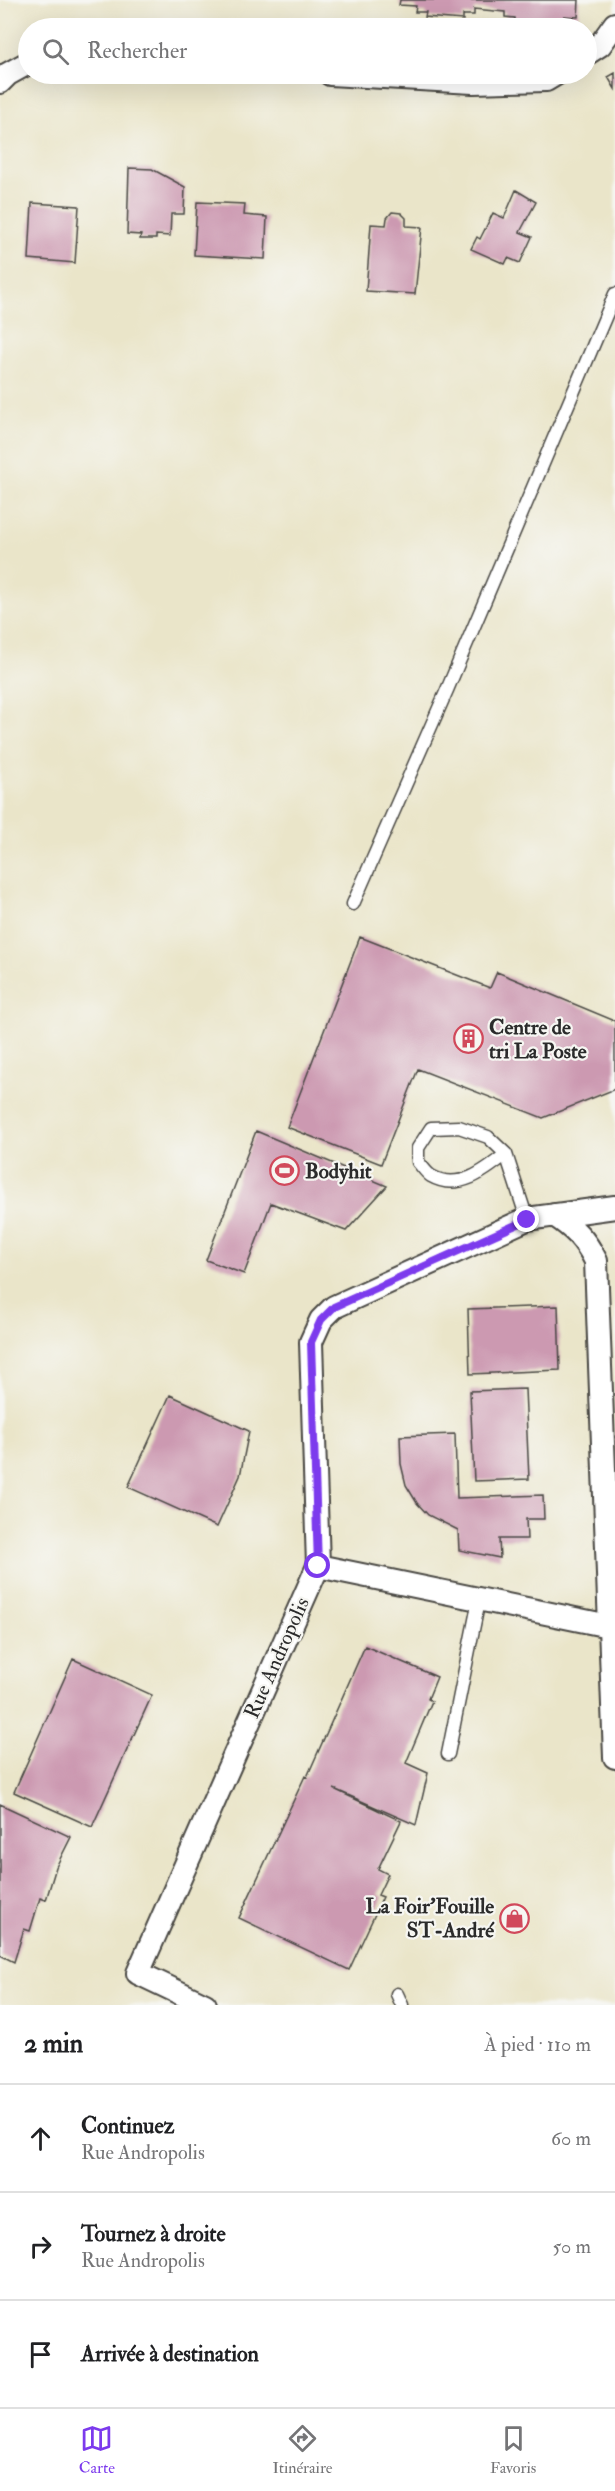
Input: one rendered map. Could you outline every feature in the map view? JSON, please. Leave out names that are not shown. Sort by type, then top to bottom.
[{"type":"street","points":[[597,47],[615,24]]},
{"type":"street","points":[[0,82],[18,68]]},
{"type":"street","name":"Rue Andropolis","points":[[205,2005],[138,1973],[318,1566],[311,1342],[321,1320],[334,1307],[527,1220],[615,1207]]},
{"type":"street","points":[[554,1215],[574,1227],[587,1242],[596,1261],[615,1757]]},
{"type":"street","points":[[318,1566],[609,1626]]},
{"type":"lane","points":[[353,904],[447,690],[615,294]]},
{"type":"lane","points":[[506,1154],[480,1174],[461,1180],[445,1180],[430,1176],[418,1162],[418,1148],[431,1128],[459,1127],[488,1137],[506,1154],[527,1220]]},
{"type":"lane","points":[[448,1754],[479,1600]]},
{"type":"building","points":[[400,0],[579,0],[578,17],[564,16],[564,18],[505,17],[505,12],[474,9],[474,15],[463,15],[463,18],[425,17],[426,12],[415,12],[416,6],[399,5]]},
{"type":"building","points":[[615,73],[615,89],[608,77]]},
{"type":"building","points":[[129,168],[152,169],[185,187],[184,214],[171,214],[170,236],[156,235],[156,239],[140,239],[141,235],[127,234]]},
{"type":"building","points":[[516,190],[536,202],[520,232],[532,237],[520,263],[508,258],[505,264],[471,249],[477,237],[480,239],[493,213],[504,218]]},
{"type":"building","points":[[197,202],[245,204],[244,215],[267,217],[265,259],[194,255]]},
{"type":"building","points":[[32,203],[79,206],[75,263],[29,259]]},
{"type":"building","points":[[392,212],[401,213],[406,218],[406,226],[422,227],[415,294],[366,291],[371,224],[386,225],[387,218]]},
{"type":"building","name":"Centre de tri La Poste","points":[[360,937],[490,988],[497,972],[615,1021],[615,1089],[543,1118],[418,1069],[381,1164],[287,1127]]},
{"type":"building","points":[[256,1131],[387,1186],[346,1231],[271,1203],[244,1274],[206,1260]]},
{"type":"building","points":[[558,1306],[560,1370],[470,1374],[468,1309]]},
{"type":"building","points":[[525,1389],[529,1479],[474,1481],[470,1391]]},
{"type":"building","points":[[170,1395],[249,1431],[240,1476],[217,1527],[128,1487]]},
{"type":"building","points":[[455,1434],[457,1498],[543,1495],[544,1519],[526,1519],[527,1539],[499,1539],[500,1558],[459,1550],[458,1530],[428,1515],[406,1485],[401,1464],[400,1436]]},
{"type":"building","points":[[365,1646],[437,1677],[428,1699],[432,1701],[406,1763],[428,1773],[416,1825],[334,1789],[401,1821],[378,1869],[388,1874],[378,1895],[383,1897],[349,1970],[239,1918],[305,1776],[307,1777]]},
{"type":"building","points":[[73,1659],[152,1695],[92,1827],[14,1792]]},
{"type":"building","points":[[0,1804],[71,1837],[56,1867],[46,1900],[40,1898],[30,1931],[24,1929],[14,1962],[0,1955]]},
{"type":"place","name":"Centre de tri La Poste","points":[[468,1039]]},
{"type":"place","name":"Bodyhit","points":[[284,1171]]},
{"type":"place","name":"La Foir'Fouille ST-André","points":[[515,1918]]},
{"type":"route","points":[[318,1566],[311,1342],[321,1320],[334,1307],[527,1220]]}]
